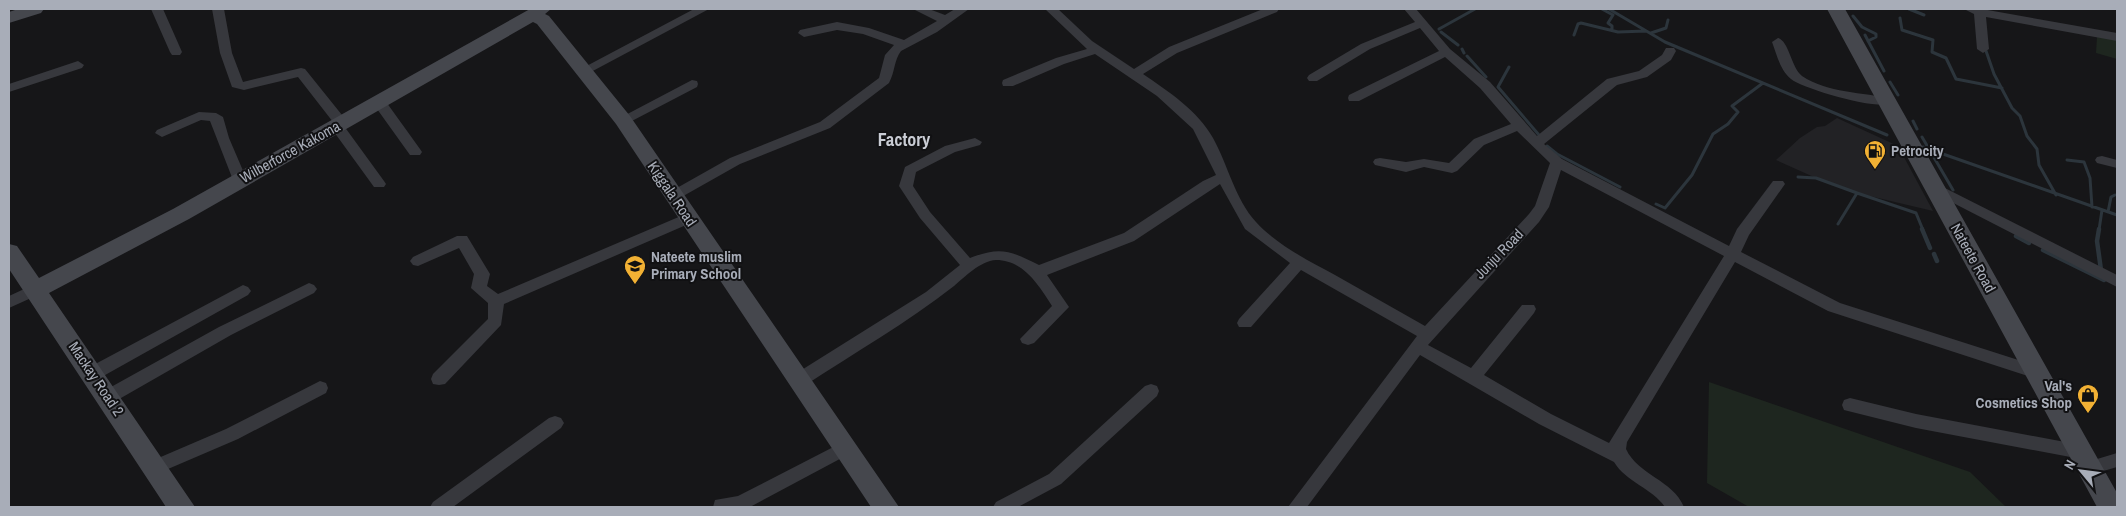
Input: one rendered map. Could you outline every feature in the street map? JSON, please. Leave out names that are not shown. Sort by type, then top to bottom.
[{"type":"street","points":[[9,18],[34,9]]},
{"type":"street","points":[[157,9],[176,52]]},
{"type":"street","points":[[218,9],[226,53],[237,84],[244,86],[290,73],[301,72],[380,184]]},
{"type":"street","points":[[585,70],[703,9]]},
{"type":"street","points":[[919,9],[946,20]]},
{"type":"street","points":[[673,196],[735,161],[825,125],[875,89],[888,73],[891,55],[905,44],[964,9]]},
{"type":"street","points":[[1051,9],[1097,50],[1168,98],[1198,126],[1206,138],[1224,177],[1250,225],[1270,244],[1422,340],[1473,377],[1546,419],[1619,456]]},
{"type":"street","points":[[1133,75],[1173,50],[1219,33],[1273,9]]},
{"type":"street","points":[[1410,9],[1446,52],[1485,84],[1536,144],[1557,162],[1733,253],[1796,289],[1834,307],[2037,374]]},
{"type":"street","name":"Nateete Road","points":[[1836,9],[2111,507]]},
{"type":"street","points":[[1983,49],[1975,10],[2117,37]]},
{"type":"street","name":"Wilberforce Kakoma","points":[[35,290],[121,247],[537,12]]},
{"type":"street","name":"Kiggala Road","points":[[537,12],[585,70],[622,120],[798,381],[886,507]]},
{"type":"street","points":[[1313,78],[1388,34],[1422,24]]},
{"type":"street","points":[[804,33],[837,26],[865,31],[905,44]]},
{"type":"street","points":[[1778,42],[1788,68],[1796,78],[1857,97],[1887,102]]},
{"type":"street","points":[[1008,83],[1060,62],[1097,50]]},
{"type":"street","points":[[1536,144],[1612,82],[1642,74],[1662,62],[1670,51]]},
{"type":"street","points":[[1354,98],[1446,52]]},
{"type":"street","points":[[9,88],[78,65]]},
{"type":"street","points":[[622,120],[692,84]]},
{"type":"street","points":[[379,102],[415,152]]},
{"type":"street","points":[[162,133],[199,116],[216,116],[222,138],[240,180]]},
{"type":"street","points":[[1380,162],[1406,167],[1424,163],[1452,168],[1479,142],[1520,125]]},
{"type":"street","points":[[969,266],[925,214],[906,186],[910,170],[950,149],[975,142]]},
{"type":"street","points":[[2102,160],[2117,164]]},
{"type":"street","name":"Junju Road","points":[[1297,507],[1422,340],[1534,218],[1542,207],[1557,162]]},
{"type":"street","points":[[1037,271],[1048,269],[1129,237],[1208,184],[1224,177]]},
{"type":"street","points":[[1675,507],[1669,497],[1626,465],[1616,449],[1618,441],[1733,253],[1742,232],[1778,184]]},
{"type":"street","points":[[1933,187],[2117,282]]},
{"type":"street","points":[[496,301],[688,218]]},
{"type":"street","points":[[418,261],[462,240],[482,274],[479,288],[496,301],[495,321],[439,379]]},
{"type":"street","name":"Mackay Road 2","points":[[9,252],[181,507]]},
{"type":"street","points":[[798,381],[932,296],[983,257],[995,255],[1013,259],[1037,271],[1061,307],[1028,339]]},
{"type":"street","points":[[1245,323],[1299,262]]},
{"type":"street","points":[[108,397],[225,331],[309,289]]},
{"type":"street","points":[[9,302],[35,290]]},
{"type":"street","points":[[92,374],[243,292]]},
{"type":"street","points":[[1473,377],[1528,309]]},
{"type":"street","points":[[155,467],[232,434],[320,388]]},
{"type":"street","points":[[1002,507],[1055,478],[1152,391]]},
{"type":"street","points":[[1850,405],[2085,460],[2117,460]]},
{"type":"street","points":[[439,507],[555,423]]},
{"type":"street","points":[[721,505],[742,503],[845,448]]},
{"type":"shaded area","points":[[2097,37],[2113,38],[2117,41],[2117,59],[2096,53]]},
{"type":"shaded area","points":[[1837,118],[1898,146],[1933,211],[1857,193],[1816,178],[1776,160],[1800,138],[1817,127],[1825,126]]},
{"type":"shaded area","points":[[1709,382],[1970,472],[2006,507],[1749,507],[1707,483]]},
{"type":"waterway","points":[[1439,29],[1475,9]]},
{"type":"waterway","points":[[1602,9],[1613,15],[1608,23],[1612,26],[1612,30]]},
{"type":"waterway","points":[[1609,9],[1665,42],[1763,83]]},
{"type":"waterway","points":[[1909,9],[1924,15]]},
{"type":"waterway","points":[[1853,16],[1862,27],[1876,34],[1876,37],[1868,41]]},
{"type":"waterway","points":[[1900,18],[1902,30],[1933,40],[1932,52],[1946,58],[1956,79],[2001,88]]},
{"type":"waterway","points":[[1651,33],[1666,28],[1668,20]]},
{"type":"waterway","points":[[1574,35],[1578,24],[1581,23],[1618,32],[1646,31]]},
{"type":"waterway","points":[[1441,32],[1458,45]]},
{"type":"waterway","points":[[1865,35],[1868,41]]},
{"type":"waterway","points":[[1868,41],[1884,71]]},
{"type":"waterway","points":[[1985,48],[1994,74],[2001,88]]},
{"type":"waterway","points":[[1462,49],[1464,53]]},
{"type":"waterway","points":[[1467,56],[1486,77]]},
{"type":"waterway","points":[[1509,67],[1498,87],[1539,135]]},
{"type":"waterway","points":[[1890,82],[1898,95]]},
{"type":"waterway","points":[[1656,204],[1665,208],[1692,175],[1713,134],[1728,124],[1738,112],[1732,106],[1763,83]]},
{"type":"waterway","points":[[1763,83],[1887,135]]},
{"type":"waterway","points":[[2001,88],[2012,108],[2020,116],[2027,136],[2037,149],[2039,165],[2055,193]]},
{"type":"waterway","points":[[1913,121],[1917,129]]},
{"type":"waterway","points":[[1922,137],[1929,149]]},
{"type":"waterway","points":[[1547,146],[1557,154],[1620,187]]},
{"type":"waterway","points":[[1923,147],[1929,149]]},
{"type":"waterway","points":[[1929,149],[2055,193]]},
{"type":"waterway","points":[[1929,149],[1953,190]]},
{"type":"waterway","points":[[2067,160],[2084,162],[2090,178],[2092,206]]},
{"type":"waterway","points":[[1798,177],[1816,178],[1857,193]]},
{"type":"waterway","points":[[1838,224],[1857,193]]},
{"type":"waterway","points":[[1857,193],[1916,213],[1923,230]]},
{"type":"waterway","points":[[2055,193],[2092,206]]},
{"type":"waterway","points":[[2108,212],[2111,197],[2115,195]]},
{"type":"waterway","points":[[2092,206],[2108,212]]},
{"type":"waterway","points":[[2099,230],[2102,210]]},
{"type":"waterway","points":[[2108,212],[2117,215]]},
{"type":"waterway","points":[[1922,229],[1930,248]]},
{"type":"waterway","points":[[2099,229],[2097,241],[2101,270]]},
{"type":"waterway","points":[[2016,236],[2029,243]]},
{"type":"waterway","points":[[2043,250],[2104,280]]},
{"type":"waterway","points":[[1934,254],[1937,261]]},
{"type":"place","name":"Petrocity","points":[[1875,170]]},
{"type":"place","name":"Nateete muslim Primary School","points":[[635,285]]},
{"type":"place","name":"Val's Cosmetics Shop","points":[[2088,414]]},
{"type":"district","name":"Factory","points":[[904,140]]}]
